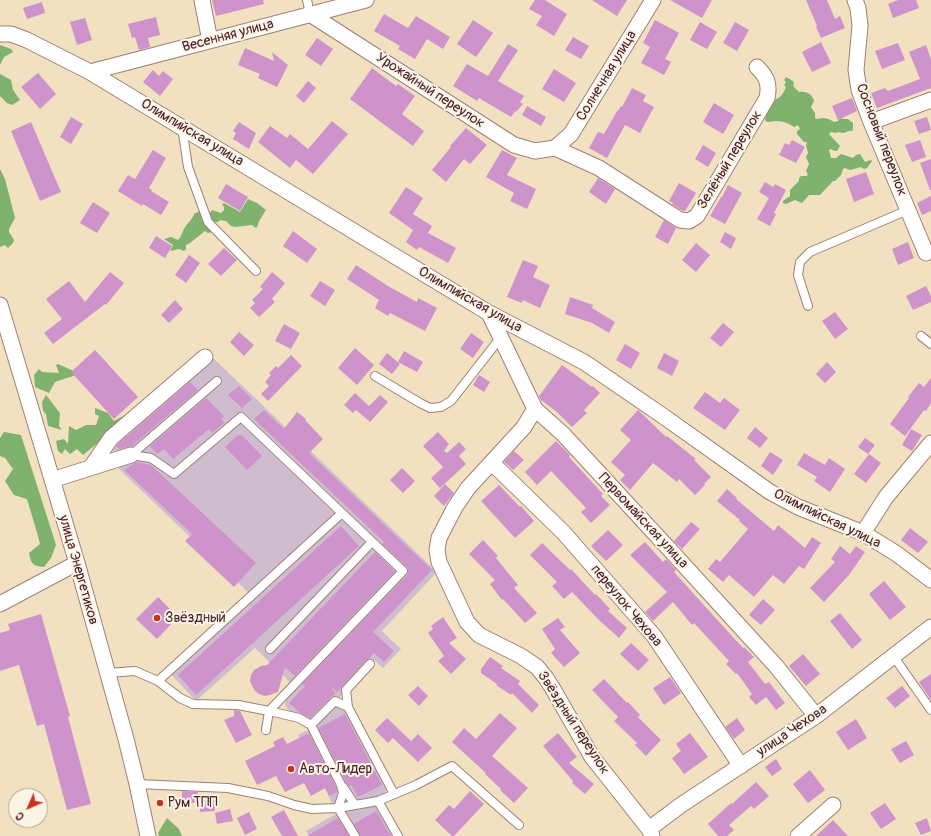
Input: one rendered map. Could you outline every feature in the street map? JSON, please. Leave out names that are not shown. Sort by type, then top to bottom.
[{"type":"street","points":[[202,0],[210,41]]},
{"type":"street","name":"Весенняя улица","points":[[90,72],[210,41],[308,7],[366,0]]},
{"type":"street","name":"Солнечная улица","points":[[555,148],[571,134],[653,0]]},
{"type":"street","name":"Сосновый переулок","points":[[855,0],[858,8],[860,26],[856,70],[859,90],[926,253]]},
{"type":"street","name":"Урожайный переулок","points":[[308,7],[514,145],[535,151],[555,148]]},
{"type":"street","name":"Олимпийская улица","points":[[0,34],[11,34],[27,40],[90,72],[489,313],[584,362],[664,416],[770,492],[798,507],[863,533],[897,554],[931,580]]},
{"type":"street","name":"Зелёный переулок","points":[[555,148],[599,168],[680,220],[688,221],[697,216],[767,98],[769,90],[768,82],[764,74],[757,67]]},
{"type":"street","points":[[871,122],[931,100]]},
{"type":"street","name":"улица Энергетиков","points":[[0,305],[77,563],[108,673],[126,739],[148,836]]},
{"type":"street","name":"Первомайская улица","points":[[489,313],[535,409],[563,434],[671,551],[776,666],[816,716]]},
{"type":"street","points":[[91,468],[111,438],[205,357]]},
{"type":"street","name":"Звёздный переулок","points":[[535,409],[524,427],[468,488],[455,506],[439,538],[437,550],[439,562],[467,622],[479,635],[521,656],[537,667],[553,689],[592,757],[650,832]]},
{"type":"street","points":[[863,533],[886,497],[931,443]]},
{"type":"street","points":[[52,480],[131,455]]},
{"type":"street","name":"переулок Чехова","points":[[492,463],[563,532],[654,636],[741,766]]},
{"type":"street","points":[[0,604],[77,563]]},
{"type":"street","name":"улица Чехова","points":[[650,832],[682,806],[816,716],[931,627]]},
{"type":"street","points":[[798,836],[833,804]]},
{"type":"lane","points":[[182,127],[188,167],[208,222],[256,271]]},
{"type":"lane","points":[[808,306],[798,275],[800,262],[810,252],[908,210]]},
{"type":"lane","points":[[921,336],[931,344]]},
{"type":"lane","points":[[376,376],[430,408],[441,407],[450,401],[501,337]]},
{"type":"lane","points":[[131,455],[217,381]]},
{"type":"lane","points":[[131,455],[151,458],[174,474],[241,417],[403,571],[269,711],[266,730]]},
{"type":"lane","points":[[158,681],[342,513]]},
{"type":"lane","points":[[270,649],[372,542]]},
{"type":"lane","points":[[894,657],[931,710]]},
{"type":"lane","points":[[370,664],[346,690],[348,707],[394,794]]},
{"type":"lane","points":[[108,673],[135,671],[158,681],[180,698],[193,704],[238,705],[299,718],[311,725],[341,785],[354,805]]},
{"type":"lane","points":[[311,725],[335,700],[348,707]]},
{"type":"lane","points":[[137,784],[228,788],[268,796],[294,805],[312,809],[338,808],[378,801],[416,785],[452,766],[519,825]]},
{"type":"lane","points":[[341,785],[343,793],[338,808],[355,836]]},
{"type":"lane","points":[[378,801],[398,836]]},
{"type":"shaded area","points":[[211,356],[437,572],[382,631],[401,649],[383,668],[374,660],[340,697],[386,787],[382,813],[395,836],[309,836],[306,831],[336,814],[329,796],[298,735],[308,730],[285,706],[289,681],[255,648],[196,701],[171,674],[254,598],[119,469],[111,441]]},
{"type":"green space","points":[[0,45],[11,49],[13,52],[4,57],[0,65]]},
{"type":"green space","points":[[0,74],[11,80],[13,90],[20,100],[12,105],[7,103],[0,96]]},
{"type":"green space","points":[[786,77],[793,81],[793,86],[799,92],[804,92],[812,96],[814,101],[811,107],[815,113],[815,118],[826,118],[834,122],[841,118],[848,119],[853,123],[852,131],[843,133],[831,132],[829,134],[840,146],[837,151],[829,150],[831,158],[836,158],[841,154],[853,158],[860,154],[865,162],[872,161],[867,168],[864,169],[861,167],[850,170],[845,168],[843,169],[841,175],[820,195],[809,195],[802,203],[795,200],[786,204],[783,203],[783,201],[790,196],[790,190],[799,181],[799,178],[801,176],[808,175],[806,171],[809,164],[806,157],[808,153],[806,145],[807,142],[804,142],[797,134],[797,131],[800,129],[798,125],[794,127],[784,122],[767,122],[765,120],[767,112],[771,108],[773,101],[780,97],[784,92],[786,87],[784,85],[786,82],[784,80]]},
{"type":"green space","points":[[0,169],[5,179],[15,218],[9,229],[9,232],[14,240],[8,248],[5,245],[0,247]]},
{"type":"green space","points":[[248,199],[257,203],[266,210],[256,228],[252,225],[235,227],[231,226],[226,221],[220,220],[215,222],[209,216],[212,210],[221,213],[224,210],[222,204],[224,203],[240,212]]},
{"type":"green space","points":[[202,211],[212,232],[208,233],[205,231],[186,245],[186,249],[184,251],[179,249],[170,251],[173,245],[164,239],[171,237],[178,240],[195,213]]},
{"type":"green space","points":[[58,364],[76,372],[76,375],[55,382],[49,393],[35,387],[34,375],[39,369],[42,372],[59,373],[56,365]]},
{"type":"green space","points":[[46,395],[60,413],[59,426],[62,430],[48,426],[46,414],[43,411],[42,402]]},
{"type":"green space","points":[[95,408],[108,413],[114,421],[127,414],[128,418],[83,455],[77,449],[70,454],[65,449],[62,454],[58,451],[56,441],[64,439],[68,444],[69,426],[76,430],[86,425],[96,425],[99,416],[95,414]]},
{"type":"green space","points":[[4,432],[21,435],[56,545],[51,558],[44,567],[33,564],[29,553],[40,544],[27,499],[14,495],[5,481],[13,469],[5,458],[0,456],[0,438]]},
{"type":"green space","points":[[167,818],[179,829],[182,836],[159,836],[158,833]]},
{"type":"building","points":[[212,0],[263,0],[264,4],[216,16]]},
{"type":"building","points":[[535,0],[545,0],[567,14],[554,36],[536,25],[542,16],[529,9]]},
{"type":"building","points":[[592,0],[627,0],[617,16]]},
{"type":"building","points":[[670,0],[712,0],[702,18]]},
{"type":"building","points":[[806,0],[827,0],[835,19],[840,16],[845,28],[821,38]]},
{"type":"building","points":[[898,0],[916,0],[919,8],[893,18],[888,4]]},
{"type":"building","points":[[42,2],[45,13],[27,19],[23,8]]},
{"type":"building","points":[[384,14],[408,28],[416,16],[450,37],[443,49],[427,39],[415,59],[398,49],[400,46],[374,31]]},
{"type":"building","points":[[156,17],[160,35],[148,38],[150,47],[139,50],[135,37],[132,38],[128,24]]},
{"type":"building","points":[[85,18],[92,40],[77,45],[70,22]]},
{"type":"building","points":[[473,20],[493,33],[476,57],[457,44]]},
{"type":"building","points":[[655,20],[679,33],[665,59],[671,62],[664,75],[641,63],[650,47],[643,43]]},
{"type":"building","points":[[700,22],[717,32],[707,49],[690,40]]},
{"type":"building","points":[[735,22],[749,30],[737,51],[723,43]]},
{"type":"building","points":[[573,37],[589,46],[581,59],[565,50]]},
{"type":"building","points":[[317,38],[333,49],[321,66],[305,55]]},
{"type":"building","points":[[821,42],[831,63],[812,72],[802,52]]},
{"type":"building","points":[[898,43],[905,60],[882,69],[875,51]]},
{"type":"building","points":[[508,44],[518,50],[498,81],[524,96],[520,102],[523,104],[511,117],[479,98],[477,101],[453,86],[467,64],[488,76]]},
{"type":"building","points":[[926,45],[931,59],[931,88],[877,108],[871,93],[885,88],[888,91],[920,79],[909,52]]},
{"type":"building","points":[[245,48],[274,61],[272,52],[288,65],[277,87],[258,78],[260,74],[238,65]]},
{"type":"building","points":[[372,68],[396,86],[398,84],[415,96],[402,114],[424,131],[413,146],[350,99]]},
{"type":"building","points":[[554,69],[576,83],[564,102],[542,89]]},
{"type":"building","points":[[153,70],[159,76],[163,71],[173,79],[160,96],[143,82]]},
{"type":"building","points":[[38,73],[56,94],[40,109],[21,87]]},
{"type":"building","points":[[308,81],[316,88],[304,103],[296,96]]},
{"type":"building","points":[[632,88],[646,95],[643,101],[654,107],[640,133],[625,125],[607,158],[589,148],[598,132],[604,134],[617,111],[621,106],[622,107]]},
{"type":"building","points":[[852,98],[857,111],[838,120],[832,106]]},
{"type":"building","points":[[714,103],[734,115],[723,134],[703,122]]},
{"type":"building","points":[[527,106],[546,117],[541,126],[522,115]]},
{"type":"building","points":[[71,117],[83,124],[71,144],[60,137]]},
{"type":"building","points":[[927,117],[931,130],[919,134],[914,121]]},
{"type":"building","points":[[332,121],[348,134],[313,174],[296,160],[290,168],[258,142],[270,126],[287,138],[290,134],[308,149]]},
{"type":"building","points":[[31,122],[61,192],[40,201],[11,131]]},
{"type":"building","points":[[239,122],[256,133],[249,149],[233,139],[236,133],[233,131]]},
{"type":"building","points":[[466,128],[487,145],[470,164],[464,159],[446,182],[432,170]]},
{"type":"building","points":[[792,140],[805,147],[796,163],[779,155],[785,143],[789,145]]},
{"type":"building","points":[[920,140],[926,157],[912,162],[905,145]]},
{"type":"building","points":[[703,145],[716,153],[708,167],[695,159]]},
{"type":"building","points":[[153,150],[166,158],[149,188],[152,190],[151,191],[169,202],[161,215],[143,204],[142,206],[118,191],[128,175],[135,179]]},
{"type":"building","points":[[502,150],[517,158],[507,175],[536,189],[527,209],[510,201],[514,193],[486,177]]},
{"type":"building","points":[[931,159],[931,190],[930,190],[920,163]]},
{"type":"building","points":[[866,172],[874,194],[854,202],[846,179]]},
{"type":"building","points":[[598,178],[615,189],[606,204],[589,192]]},
{"type":"building","points":[[765,182],[773,187],[775,184],[786,190],[774,213],[776,214],[770,226],[757,219],[769,198],[759,192]]},
{"type":"building","points":[[679,183],[696,193],[685,211],[669,201]]},
{"type":"building","points":[[226,184],[248,197],[240,211],[218,198]]},
{"type":"building","points":[[728,185],[742,193],[725,224],[710,216]]},
{"type":"building","points":[[406,187],[423,198],[413,214],[432,226],[428,233],[456,248],[448,263],[419,247],[417,250],[406,242],[413,230],[389,213]]},
{"type":"building","points":[[931,196],[931,211],[922,215],[917,203]]},
{"type":"building","points":[[93,202],[110,213],[97,233],[80,223]]},
{"type":"building","points":[[664,220],[676,228],[668,244],[655,237]]},
{"type":"building","points":[[293,231],[317,249],[307,263],[283,246]]},
{"type":"building","points":[[725,232],[736,238],[731,249],[720,242]]},
{"type":"building","points":[[156,236],[172,246],[165,258],[149,248]]},
{"type":"building","points":[[908,242],[914,258],[898,265],[892,249]]},
{"type":"building","points":[[696,243],[710,255],[696,272],[682,260]]},
{"type":"building","points":[[224,248],[237,260],[221,276],[208,264]]},
{"type":"building","points":[[189,255],[200,263],[186,283],[175,275]]},
{"type":"building","points":[[523,260],[538,266],[533,277],[550,285],[540,308],[523,300],[522,303],[507,297]]},
{"type":"building","points":[[356,265],[388,286],[417,302],[418,298],[437,308],[425,331],[390,313],[388,316],[375,308],[379,300],[347,279]]},
{"type":"building","points":[[110,272],[124,283],[106,305],[105,304],[53,344],[44,333],[62,319],[46,299],[69,281],[85,302]]},
{"type":"building","points":[[272,272],[285,283],[272,299],[275,302],[259,317],[250,308],[255,303],[252,300],[263,289],[260,287]]},
{"type":"building","points":[[320,281],[335,290],[325,306],[310,296]]},
{"type":"building","points":[[926,286],[931,296],[931,302],[913,310],[906,296]]},
{"type":"building","points":[[570,297],[593,305],[592,308],[615,322],[609,333],[592,323],[565,314]]},
{"type":"building","points":[[175,300],[183,309],[169,323],[161,315]]},
{"type":"building","points":[[835,312],[848,329],[835,339],[822,321]]},
{"type":"building","points":[[723,323],[734,332],[721,347],[710,338]]},
{"type":"building","points":[[284,324],[300,333],[291,349],[275,341]]},
{"type":"building","points":[[239,332],[254,345],[244,356],[230,342]]},
{"type":"building","points":[[471,333],[484,342],[473,358],[460,349]]},
{"type":"building","points":[[625,344],[640,353],[631,369],[616,360]]},
{"type":"building","points":[[355,348],[374,365],[357,385],[338,368]]},
{"type":"building","points":[[95,350],[138,397],[114,419],[71,372]]},
{"type":"building","points":[[404,351],[423,362],[417,372],[398,362]]},
{"type":"building","points":[[387,353],[400,364],[392,374],[379,364]]},
{"type":"building","points":[[664,353],[679,361],[672,376],[657,368]]},
{"type":"building","points":[[291,355],[302,366],[268,401],[261,394],[269,386],[265,382],[271,375],[269,373],[276,366],[278,368]]},
{"type":"building","points":[[827,362],[836,372],[825,383],[816,374]]},
{"type":"building","points":[[562,365],[592,387],[593,386],[600,393],[584,410],[587,413],[572,427],[557,412],[541,400],[539,396]]},
{"type":"building","points":[[479,375],[490,382],[484,392],[473,385]]},
{"type":"building","points":[[931,378],[931,403],[905,436],[890,424],[919,383],[924,387]]},
{"type":"building","points":[[190,382],[198,390],[132,446],[119,449],[116,446],[118,444]]},
{"type":"building","points":[[239,386],[252,399],[242,408],[228,395]]},
{"type":"building","points":[[705,392],[720,403],[724,398],[740,410],[725,430],[693,408]]},
{"type":"building","points":[[355,393],[369,406],[380,395],[388,402],[370,422],[356,410],[353,413],[344,405]]},
{"type":"building","points":[[206,398],[224,416],[221,419],[224,423],[212,433],[209,429],[173,459],[164,449],[157,454],[150,446]]},
{"type":"building","points":[[264,410],[284,429],[297,412],[306,419],[305,420],[323,439],[309,453],[432,570],[373,632],[394,651],[384,662],[374,653],[337,692],[331,686],[335,694],[310,718],[299,712],[289,703],[305,686],[302,684],[407,575],[408,570],[407,567],[382,544],[384,542],[254,419]]},
{"type":"building","points":[[638,410],[666,437],[667,436],[696,459],[694,460],[711,477],[695,495],[679,479],[677,482],[653,463],[630,490],[620,480],[625,475],[611,462],[631,440],[620,430]]},
{"type":"building","points":[[755,427],[768,438],[760,448],[747,438]]},
{"type":"building","points":[[911,429],[922,435],[912,451],[902,445]]},
{"type":"building","points":[[438,432],[449,444],[444,451],[447,453],[459,442],[466,449],[459,456],[466,464],[440,488],[431,478],[443,467],[423,446]]},
{"type":"building","points":[[238,435],[242,435],[262,456],[247,470],[225,447]]},
{"type":"building","points":[[865,438],[875,445],[868,454],[858,447]]},
{"type":"building","points":[[556,441],[603,494],[601,496],[610,505],[591,523],[581,512],[586,508],[551,471],[537,485],[525,472]]},
{"type":"building","points":[[514,451],[524,460],[513,470],[504,462]]},
{"type":"building","points":[[770,452],[783,460],[773,475],[761,466]]},
{"type":"building","points":[[804,453],[825,465],[829,458],[845,469],[830,492],[814,481],[817,477],[797,465]]},
{"type":"building","points":[[869,454],[881,463],[866,483],[854,474]]},
{"type":"building","points":[[136,462],[151,465],[256,563],[234,587],[185,541],[192,534],[124,470]]},
{"type":"building","points":[[402,468],[415,481],[403,493],[390,480]]},
{"type":"building","points":[[445,484],[454,493],[444,506],[434,496]]},
{"type":"building","points":[[499,485],[534,521],[515,538],[481,501]]},
{"type":"building","points":[[727,489],[737,498],[736,499],[774,531],[778,525],[805,548],[812,537],[821,543],[804,569],[799,566],[784,584],[773,575],[754,597],[729,575],[723,582],[708,569],[716,559],[720,562],[748,529],[739,521],[740,520],[717,501]]},
{"type":"building","points":[[691,522],[700,529],[682,549],[674,541]]},
{"type":"building","points":[[341,526],[359,546],[196,695],[178,675]]},
{"type":"building","points":[[910,528],[928,542],[918,553],[901,540]]},
{"type":"building","points":[[608,530],[623,545],[606,561],[591,546]]},
{"type":"building","points":[[483,540],[498,556],[496,558],[518,585],[514,588],[537,613],[525,623],[503,599],[502,600],[490,584],[495,580],[469,554]]},
{"type":"building","points":[[645,542],[663,562],[666,559],[676,570],[674,572],[743,648],[744,647],[754,657],[748,662],[765,684],[769,682],[785,703],[776,710],[766,697],[756,705],[749,697],[752,694],[737,673],[736,674],[726,664],[729,661],[694,623],[692,625],[673,602],[653,621],[645,612],[667,592],[630,555]]},
{"type":"building","points":[[542,543],[570,570],[571,569],[595,595],[596,594],[610,609],[608,611],[627,628],[619,638],[572,592],[564,599],[552,586],[557,582],[530,555]]},
{"type":"building","points":[[840,546],[850,554],[856,546],[865,552],[849,575],[824,602],[810,588],[835,562],[831,559]]},
{"type":"building","points":[[375,552],[395,571],[295,676],[285,667],[278,692],[265,696],[255,691],[250,681],[254,670],[261,666],[267,665]]},
{"type":"building","points":[[884,581],[906,607],[890,620],[869,594]]},
{"type":"building","points":[[158,597],[178,617],[157,639],[136,619]]},
{"type":"building","points":[[763,599],[775,610],[761,625],[749,615]]},
{"type":"building","points":[[840,613],[862,640],[852,649],[830,621]]},
{"type":"building","points":[[41,614],[70,716],[68,717],[91,804],[67,810],[44,724],[37,726],[19,665],[0,671],[0,633],[10,630],[8,624]]},
{"type":"building","points":[[443,617],[457,638],[449,643],[466,659],[451,674],[438,661],[444,656],[428,633],[433,629],[431,626]]},
{"type":"building","points":[[558,618],[565,627],[560,630],[580,653],[564,667],[551,653],[555,649],[542,629]]},
{"type":"building","points":[[631,643],[649,660],[638,671],[620,654]]},
{"type":"building","points":[[803,654],[820,674],[806,686],[789,666]]},
{"type":"building","points":[[490,657],[503,666],[501,668],[520,681],[518,684],[539,705],[532,713],[512,693],[511,695],[481,673],[481,669]]},
{"type":"building","points":[[931,674],[931,700],[919,682]]},
{"type":"building","points":[[670,677],[681,693],[664,705],[653,688]]},
{"type":"building","points":[[604,679],[627,703],[628,702],[640,715],[638,717],[661,740],[646,756],[635,745],[637,743],[614,721],[618,717],[592,690]]},
{"type":"building","points":[[418,686],[428,696],[419,706],[408,695]]},
{"type":"building","points":[[902,686],[910,696],[895,708],[886,698]]},
{"type":"building","points":[[234,710],[240,711],[252,735],[236,743],[224,720],[234,716]]},
{"type":"building","points":[[500,713],[517,728],[492,756],[528,788],[514,803],[485,774],[486,773],[452,742],[464,728],[476,739]]},
{"type":"building","points":[[345,714],[382,785],[358,797],[351,785],[349,786],[346,782],[318,728]]},
{"type":"building","points":[[387,718],[411,741],[418,734],[432,748],[418,762],[393,738],[388,743],[375,730]]},
{"type":"building","points":[[737,718],[745,730],[734,739],[725,727]]},
{"type":"building","points":[[856,719],[867,738],[848,750],[836,732]]},
{"type":"building","points":[[309,733],[336,787],[337,792],[329,796],[325,788],[311,796],[304,783],[285,792],[276,776],[257,785],[245,761],[275,746],[273,742],[283,737],[287,744]]},
{"type":"building","points":[[558,733],[577,757],[569,763],[594,784],[585,794],[572,783],[573,781],[543,746]]},
{"type":"building","points":[[690,733],[708,757],[684,774],[672,758],[681,751],[676,744]]},
{"type":"building","points":[[906,741],[914,755],[900,763],[891,749]]},
{"type":"building","points":[[776,759],[782,769],[772,776],[765,767]]},
{"type":"building","points":[[810,770],[825,790],[808,803],[793,784]]},
{"type":"building","points":[[756,782],[769,796],[754,809],[751,806],[729,825],[734,830],[727,836],[718,836],[708,824]]},
{"type":"building","points":[[182,791],[198,792],[197,803],[182,802]]},
{"type":"building","points":[[470,791],[484,804],[454,836],[452,836],[435,820],[449,805],[454,809]]},
{"type":"building","points":[[214,794],[215,811],[200,812],[199,795]]},
{"type":"building","points":[[885,803],[896,819],[881,829],[870,813]]},
{"type":"building","points":[[230,809],[233,821],[217,824],[215,813]]},
{"type":"building","points":[[284,810],[298,836],[282,836],[271,817]]},
{"type":"building","points":[[376,811],[391,836],[360,836],[354,824]]},
{"type":"building","points":[[249,812],[257,829],[245,835],[237,818]]},
{"type":"building","points":[[338,818],[349,836],[307,836]]},
{"type":"building","points":[[927,818],[931,831],[921,835],[915,823]]},
{"type":"building","points":[[833,820],[848,836],[816,836]]},
{"type":"place","name":"Звёздный","points":[[157,618]]},
{"type":"place","name":"Авто-Лидер","points":[[291,769]]},
{"type":"place","name":"Рум ТПП","points":[[160,803]]}]
